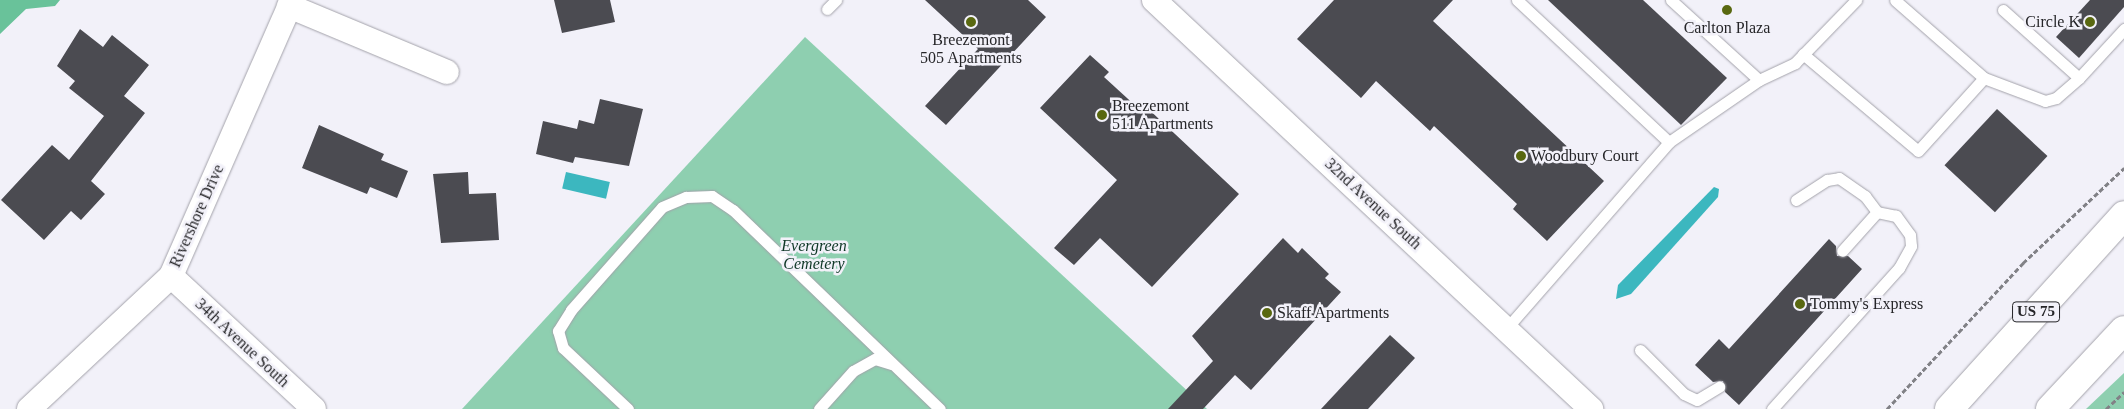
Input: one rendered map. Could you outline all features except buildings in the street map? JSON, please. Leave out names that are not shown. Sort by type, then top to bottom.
[{"type":"main road","name":"US 75","points":[[1949,409],[2124,216]]},
{"type":"main road","points":[[2050,409],[2124,330]]},
{"type":"street","name":"32nd Avenue South","points":[[1154,0],[1591,409]]},
{"type":"street","name":"Rivershore Drive","points":[[29,409],[171,276],[290,3],[447,72]]},
{"type":"street","name":"34th Avenue South","points":[[171,276],[314,409]]},
{"type":"lane","points":[[827,9],[836,0]]},
{"type":"lane","points":[[1518,0],[1669,142]]},
{"type":"lane","points":[[1672,0],[1759,80]]},
{"type":"lane","points":[[1506,329],[1669,142],[1759,80],[1803,54],[1856,0]]},
{"type":"lane","points":[[1895,0],[1984,78],[2045,101],[2056,98],[2078,78],[2124,29]]},
{"type":"lane","points":[[2003,10],[2078,78]]},
{"type":"lane","points":[[1803,54],[1918,151],[1984,78]]},
{"type":"lane","points":[[1772,409],[1899,268],[1911,246],[1904,224],[1896,216],[1876,212],[1865,196],[1839,178],[1827,180],[1796,200]]},
{"type":"lane","points":[[628,409],[563,348],[558,331],[571,310],[662,207],[686,197],[712,196],[733,210],[940,409]]},
{"type":"lane","points":[[1842,251],[1876,212]]},
{"type":"lane","points":[[1640,350],[1684,394],[1696,400],[1719,387]]},
{"type":"lane","points":[[819,409],[853,371],[875,359],[893,365]]},
{"type":"path","points":[[1887,409],[2023,263],[2124,168]]},
{"type":"path","points":[[2106,409],[2124,392]]},
{"type":"green space","points":[[0,0],[60,0],[55,6],[26,9],[0,34]]},
{"type":"green space","name":"Evergreen Cemetery","points":[[805,37],[1207,409],[462,409]]},
{"type":"green space","points":[[2124,373],[2124,409],[2086,409]]},
{"type":"water","points":[[566,172],[610,182],[606,199],[562,189]]},
{"type":"water","points":[[1714,187],[1719,189],[1718,197],[1631,294],[1616,299],[1618,285]]},
{"type":"place","name":"Carlton Plaza","points":[[1727,10]]},
{"type":"place","name":"Breezemont 505 Apartments","points":[[971,22]]},
{"type":"place","name":"Circle K","points":[[2090,22]]},
{"type":"place","name":"Breezemont 511 Apartments","points":[[1102,115]]},
{"type":"place","name":"Woodbury Court","points":[[1521,156]]},
{"type":"place","name":"Tommy's Express","points":[[1800,304]]},
{"type":"place","name":"Skaff Apartments","points":[[1267,313]]}]
